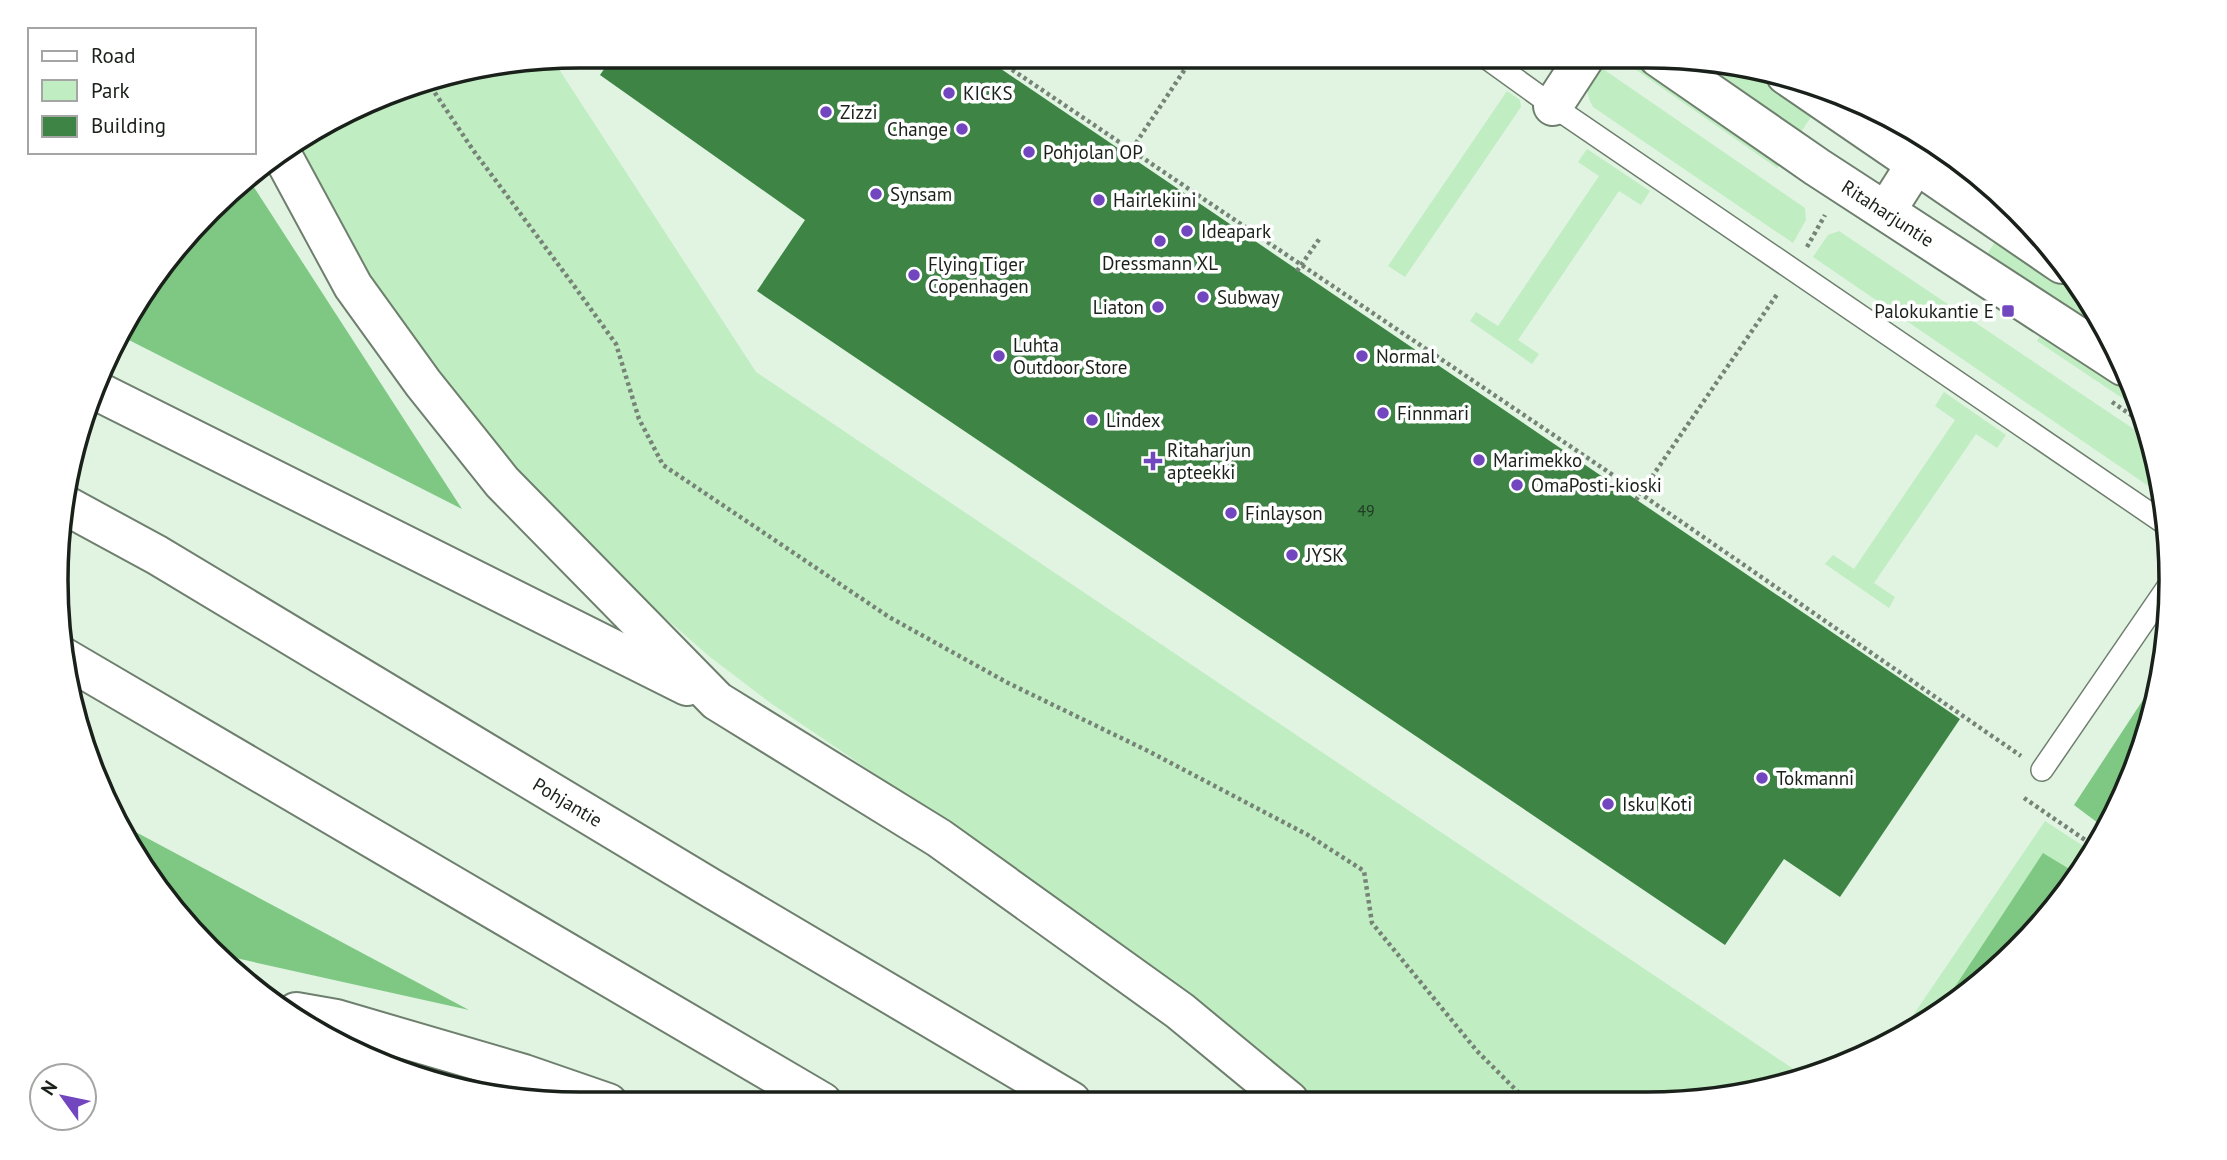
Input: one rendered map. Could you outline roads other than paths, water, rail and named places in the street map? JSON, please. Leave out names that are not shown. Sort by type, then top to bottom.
[{"type":"main road","points":[[1553,106],[1578,68]]},
{"type":"main road","name":"Ritaharjuntie","points":[[1675,69],[1817,167],[2107,355]]},
{"type":"main road","points":[[1842,106],[1922,152],[2022,232]]},
{"type":"main road","points":[[1886,211],[1922,152]]},
{"type":"main road","points":[[286,161],[353,286],[423,383],[477,451],[502,482],[717,702]]},
{"type":"main road","points":[[103,394],[717,702],[939,838],[1180,1011],[1278,1092]]},
{"type":"main road","name":"Pohjantie","points":[[74,510],[157,555],[1056,1092]]},
{"type":"main road","points":[[76,664],[805,1092]]},
{"type":"main road","points":[[310,1014],[337,1019],[576,1092]]},
{"type":"lane","points":[[1500,68],[2154,516]]},
{"type":"lane","points":[[2042,770],[2158,600]]},
{"type":"place","name":"KICKS","points":[[949,93]]},
{"type":"place","name":"Zizzi","points":[[826,112]]},
{"type":"place","name":"Change","points":[[962,129]]},
{"type":"place","name":"Pohjolan OP","points":[[1029,152]]},
{"type":"place","name":"Synsam","points":[[876,194]]},
{"type":"place","name":"Hairlekiini","points":[[1099,200]]},
{"type":"place","name":"Ideapark","points":[[1187,231]]},
{"type":"place","name":"Dressmann XL","points":[[1160,241]]},
{"type":"place","name":"Flying Tiger Copenhagen","points":[[914,275]]},
{"type":"place","name":"Subway","points":[[1203,297]]},
{"type":"place","name":"Liaton","points":[[1158,307]]},
{"type":"place","name":"Palokukantie E","points":[[2008,311]]},
{"type":"place","name":"Luhta Outdoor Store","points":[[999,356]]},
{"type":"place","name":"Normal","points":[[1362,356]]},
{"type":"place","name":"Finnmari","points":[[1383,413]]},
{"type":"place","name":"Lindex","points":[[1092,420]]},
{"type":"place","name":"Marimekko","points":[[1479,460]]},
{"type":"place","name":"Ritaharjun apteekki","points":[[1153,461]]},
{"type":"place","name":"OmaPosti-kioski","points":[[1517,485]]},
{"type":"place","name":"Finlayson","points":[[1231,513]]},
{"type":"place","name":"JYSK","points":[[1292,555]]},
{"type":"place","name":"Tokmanni","points":[[1762,778]]},
{"type":"place","name":"Isku Koti","points":[[1608,804]]}]
